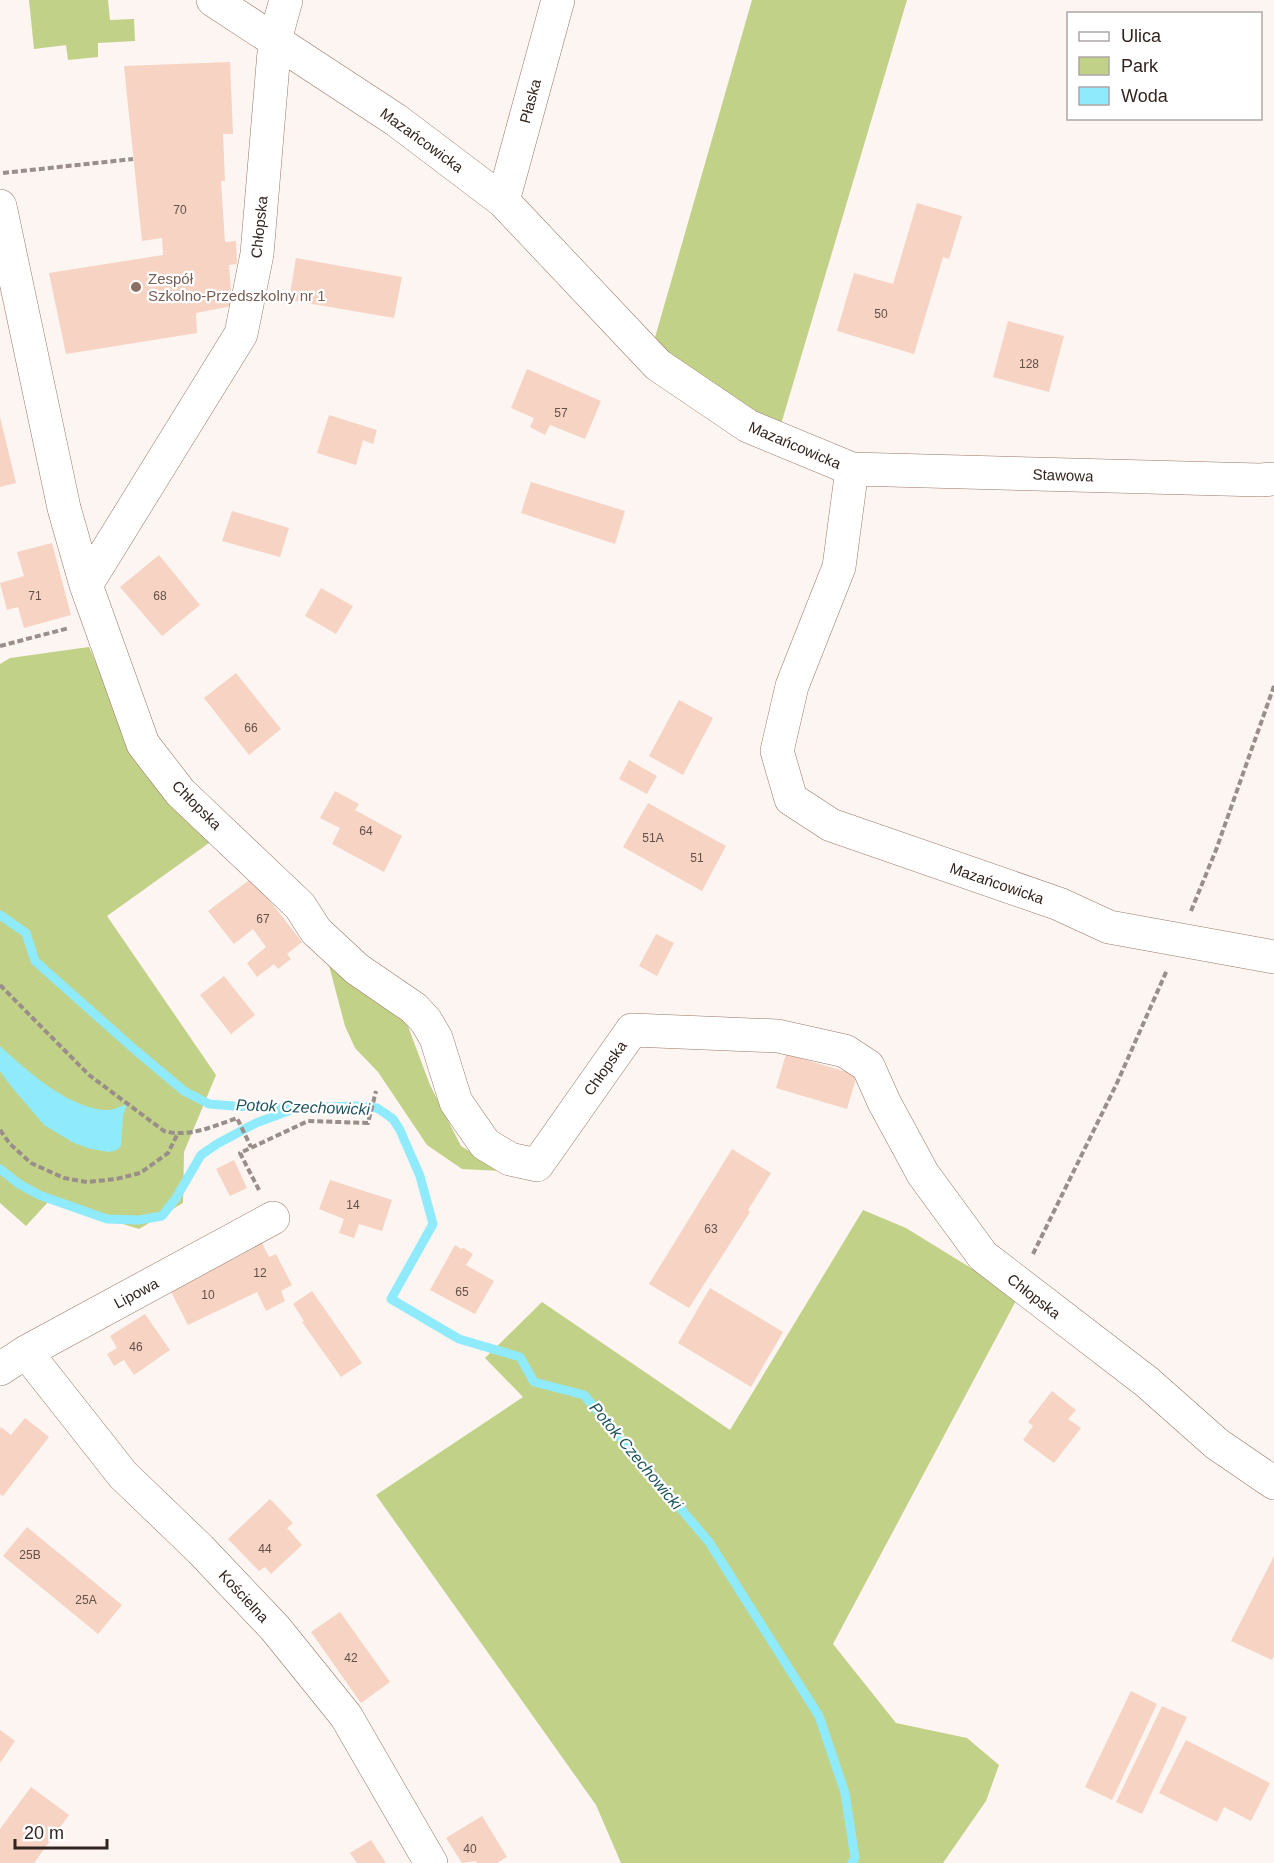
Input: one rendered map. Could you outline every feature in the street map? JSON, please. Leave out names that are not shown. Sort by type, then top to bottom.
[{"type":"street","name":"Mazańcowicka","points":[[213,0],[396,120],[503,201],[658,365],[748,426],[852,470],[839,567],[792,686],[777,752],[790,799],[831,825],[1059,904],[1108,927],[1274,957]]},
{"type":"street","name":"Chłopska","points":[[86,585],[241,334],[257,254],[275,40],[286,0]]},
{"type":"street","name":"Płaska","points":[[503,201],[558,0]]},
{"type":"street","name":"Chłopska","points":[[0,206],[64,508],[86,585],[143,744],[180,792],[300,906],[316,931],[357,969],[414,1008],[426,1021],[436,1038],[456,1102],[485,1143],[510,1159],[537,1165],[632,1030],[778,1036],[845,1051],[868,1066],[884,1102],[923,1174],[983,1256],[1148,1382],[1217,1444],[1274,1483]]},
{"type":"street","name":"Stawowa","points":[[852,470],[1274,479]]},
{"type":"street","name":"Lipowa","points":[[13,1360],[273,1218]]},
{"type":"street","name":"Kościelna","points":[[13,1360],[275,1628],[346,1716],[431,1863]]},
{"type":"path","points":[[0,173],[133,159]]},
{"type":"path","points":[[0,646],[99,621]]},
{"type":"path","points":[[1018,1284],[1117,1083],[1180,940],[1216,850],[1274,686]]},
{"type":"path","points":[[0,985],[89,1075],[164,1131],[177,1135],[210,1128],[237,1118],[251,1147]]},
{"type":"path","points":[[273,1218],[240,1153],[308,1121],[368,1123],[376,1090]]},
{"type":"path","points":[[0,1130],[10,1144],[31,1164],[64,1178],[87,1182],[116,1179],[140,1173],[168,1153],[177,1135]]},
{"type":"green space","points":[[29,0],[108,0],[110,20],[134,19],[135,41],[98,43],[98,57],[68,60],[66,45],[34,49]]},
{"type":"green space","points":[[752,0],[907,0],[779,431],[652,348]]},
{"type":"green space","points":[[89,647],[144,772],[216,838],[107,916],[216,1075],[184,1152],[183,1203],[139,1229],[49,1201],[26,1226],[0,1203],[0,664],[10,658]]},
{"type":"green space","points":[[327,958],[406,1021],[430,1085],[461,1146],[501,1171],[462,1169],[427,1145],[378,1072],[355,1048],[345,1026]]},
{"type":"green space","points":[[863,1210],[906,1228],[1018,1297],[833,1644],[896,1723],[967,1738],[999,1765],[986,1801],[943,1863],[621,1863],[596,1805],[376,1495],[523,1397],[485,1358],[542,1302],[730,1430]]},
{"type":"water","points":[[0,1046],[48,1086],[76,1102],[107,1110],[127,1104],[123,1116],[121,1146],[109,1152],[91,1149],[74,1143],[44,1125],[0,1071]]},
{"type":"building","points":[[230,62],[233,134],[223,134],[225,181],[221,181],[225,242],[236,241],[237,264],[229,265],[232,306],[196,313],[197,333],[66,354],[49,273],[163,255],[162,238],[142,241],[124,66]]},
{"type":"building","points":[[917,203],[962,216],[949,259],[943,257],[914,354],[837,331],[854,273],[893,284]]},
{"type":"building","points":[[296,258],[402,277],[394,318],[289,300]]},
{"type":"building","points":[[1008,321],[1064,336],[1049,392],[993,377]]},
{"type":"building","points":[[527,369],[601,401],[585,439],[550,425],[545,435],[530,427],[534,418],[511,408]]},
{"type":"building","points":[[329,415],[377,430],[373,444],[363,440],[356,465],[317,453]]},
{"type":"building","points":[[0,417],[16,483],[0,487]]},
{"type":"building","points":[[531,482],[625,511],[615,544],[521,513]]},
{"type":"building","points":[[232,511],[289,528],[280,557],[222,541]]},
{"type":"building","points":[[52,543],[71,615],[24,628],[18,607],[7,610],[0,583],[24,576],[17,552]]},
{"type":"building","points":[[159,555],[200,605],[162,636],[120,587]]},
{"type":"building","points":[[321,588],[353,606],[336,634],[305,616]]},
{"type":"building","points":[[236,673],[281,729],[249,755],[204,698]]},
{"type":"building","points":[[679,700],[713,718],[683,775],[649,756]]},
{"type":"building","points":[[629,760],[657,776],[647,794],[619,779]]},
{"type":"building","points":[[335,791],[359,804],[355,810],[402,836],[384,872],[332,844],[340,828],[320,818]]},
{"type":"building","points":[[648,803],[726,846],[702,891],[623,847]]},
{"type":"building","points":[[252,878],[302,942],[287,954],[291,959],[278,969],[274,964],[257,977],[247,963],[266,947],[253,929],[234,944],[208,911]]},
{"type":"building","points":[[656,934],[674,943],[657,976],[639,966]]},
{"type":"building","points":[[224,976],[255,1015],[231,1034],[200,995]]},
{"type":"building","points":[[786,1054],[857,1075],[847,1109],[776,1088]]},
{"type":"building","points":[[732,1149],[771,1173],[748,1210],[750,1212],[689,1308],[649,1284]]},
{"type":"building","points":[[234,1160],[247,1188],[230,1196],[216,1169]]},
{"type":"building","points":[[330,1180],[392,1200],[382,1231],[359,1224],[354,1238],[339,1233],[344,1219],[319,1209]]},
{"type":"building","points":[[260,1239],[269,1257],[276,1254],[292,1285],[281,1291],[285,1301],[266,1311],[257,1292],[188,1325],[168,1286]]},
{"type":"building","points":[[455,1245],[473,1254],[466,1265],[494,1281],[475,1314],[430,1290]]},
{"type":"building","points":[[710,1288],[783,1332],[751,1387],[678,1343]]},
{"type":"building","points":[[312,1291],[362,1363],[341,1377],[302,1322],[304,1321],[293,1304]]},
{"type":"building","points":[[145,1314],[170,1350],[134,1375],[124,1360],[114,1366],[107,1354],[117,1348],[110,1336]]},
{"type":"building","points":[[1052,1391],[1076,1410],[1068,1419],[1081,1428],[1054,1463],[1023,1440],[1033,1426],[1028,1422]]},
{"type":"building","points":[[25,1418],[49,1437],[3,1496],[0,1494],[0,1429],[1,1427],[11,1435]]},
{"type":"building","points":[[270,1499],[293,1523],[287,1528],[302,1545],[271,1574],[265,1567],[259,1571],[228,1539]]},
{"type":"building","points":[[27,1527],[122,1605],[98,1634],[3,1556]]},
{"type":"building","points":[[1274,1556],[1274,1656],[1272,1660],[1231,1641]]},
{"type":"building","points":[[340,1612],[390,1682],[361,1703],[311,1632]]},
{"type":"building","points":[[1131,1691],[1157,1704],[1112,1800],[1085,1787]]},
{"type":"building","points":[[1162,1706],[1187,1717],[1142,1814],[1116,1802]]},
{"type":"building","points":[[0,1730],[15,1741],[0,1763]]},
{"type":"building","points":[[1186,1740],[1270,1783],[1251,1821],[1224,1807],[1217,1822],[1159,1793]]},
{"type":"building","points":[[31,1787],[69,1815],[34,1863],[0,1863],[0,1829]]},
{"type":"building","points":[[482,1816],[507,1857],[497,1863],[477,1863],[476,1861],[462,1863],[446,1838]]},
{"type":"building","points":[[371,1840],[386,1863],[357,1863],[350,1853]]},
{"type":"waterway","name":"Potok Czechowicki","points":[[0,915],[26,933],[35,961],[184,1091],[209,1104],[296,1108],[357,1106],[377,1108],[393,1119],[420,1176],[433,1224],[391,1299],[459,1339],[520,1357],[534,1382],[584,1395],[709,1542],[819,1716],[845,1793],[855,1858],[852,1863]]},
{"type":"waterway","points":[[0,1169],[19,1184],[39,1195],[107,1219],[139,1220],[162,1216],[176,1198],[201,1155],[256,1123],[291,1110]]},
{"type":"place","name":"Zespół Szkolno-Przedszkolny nr 1","points":[[136,287]]}]
